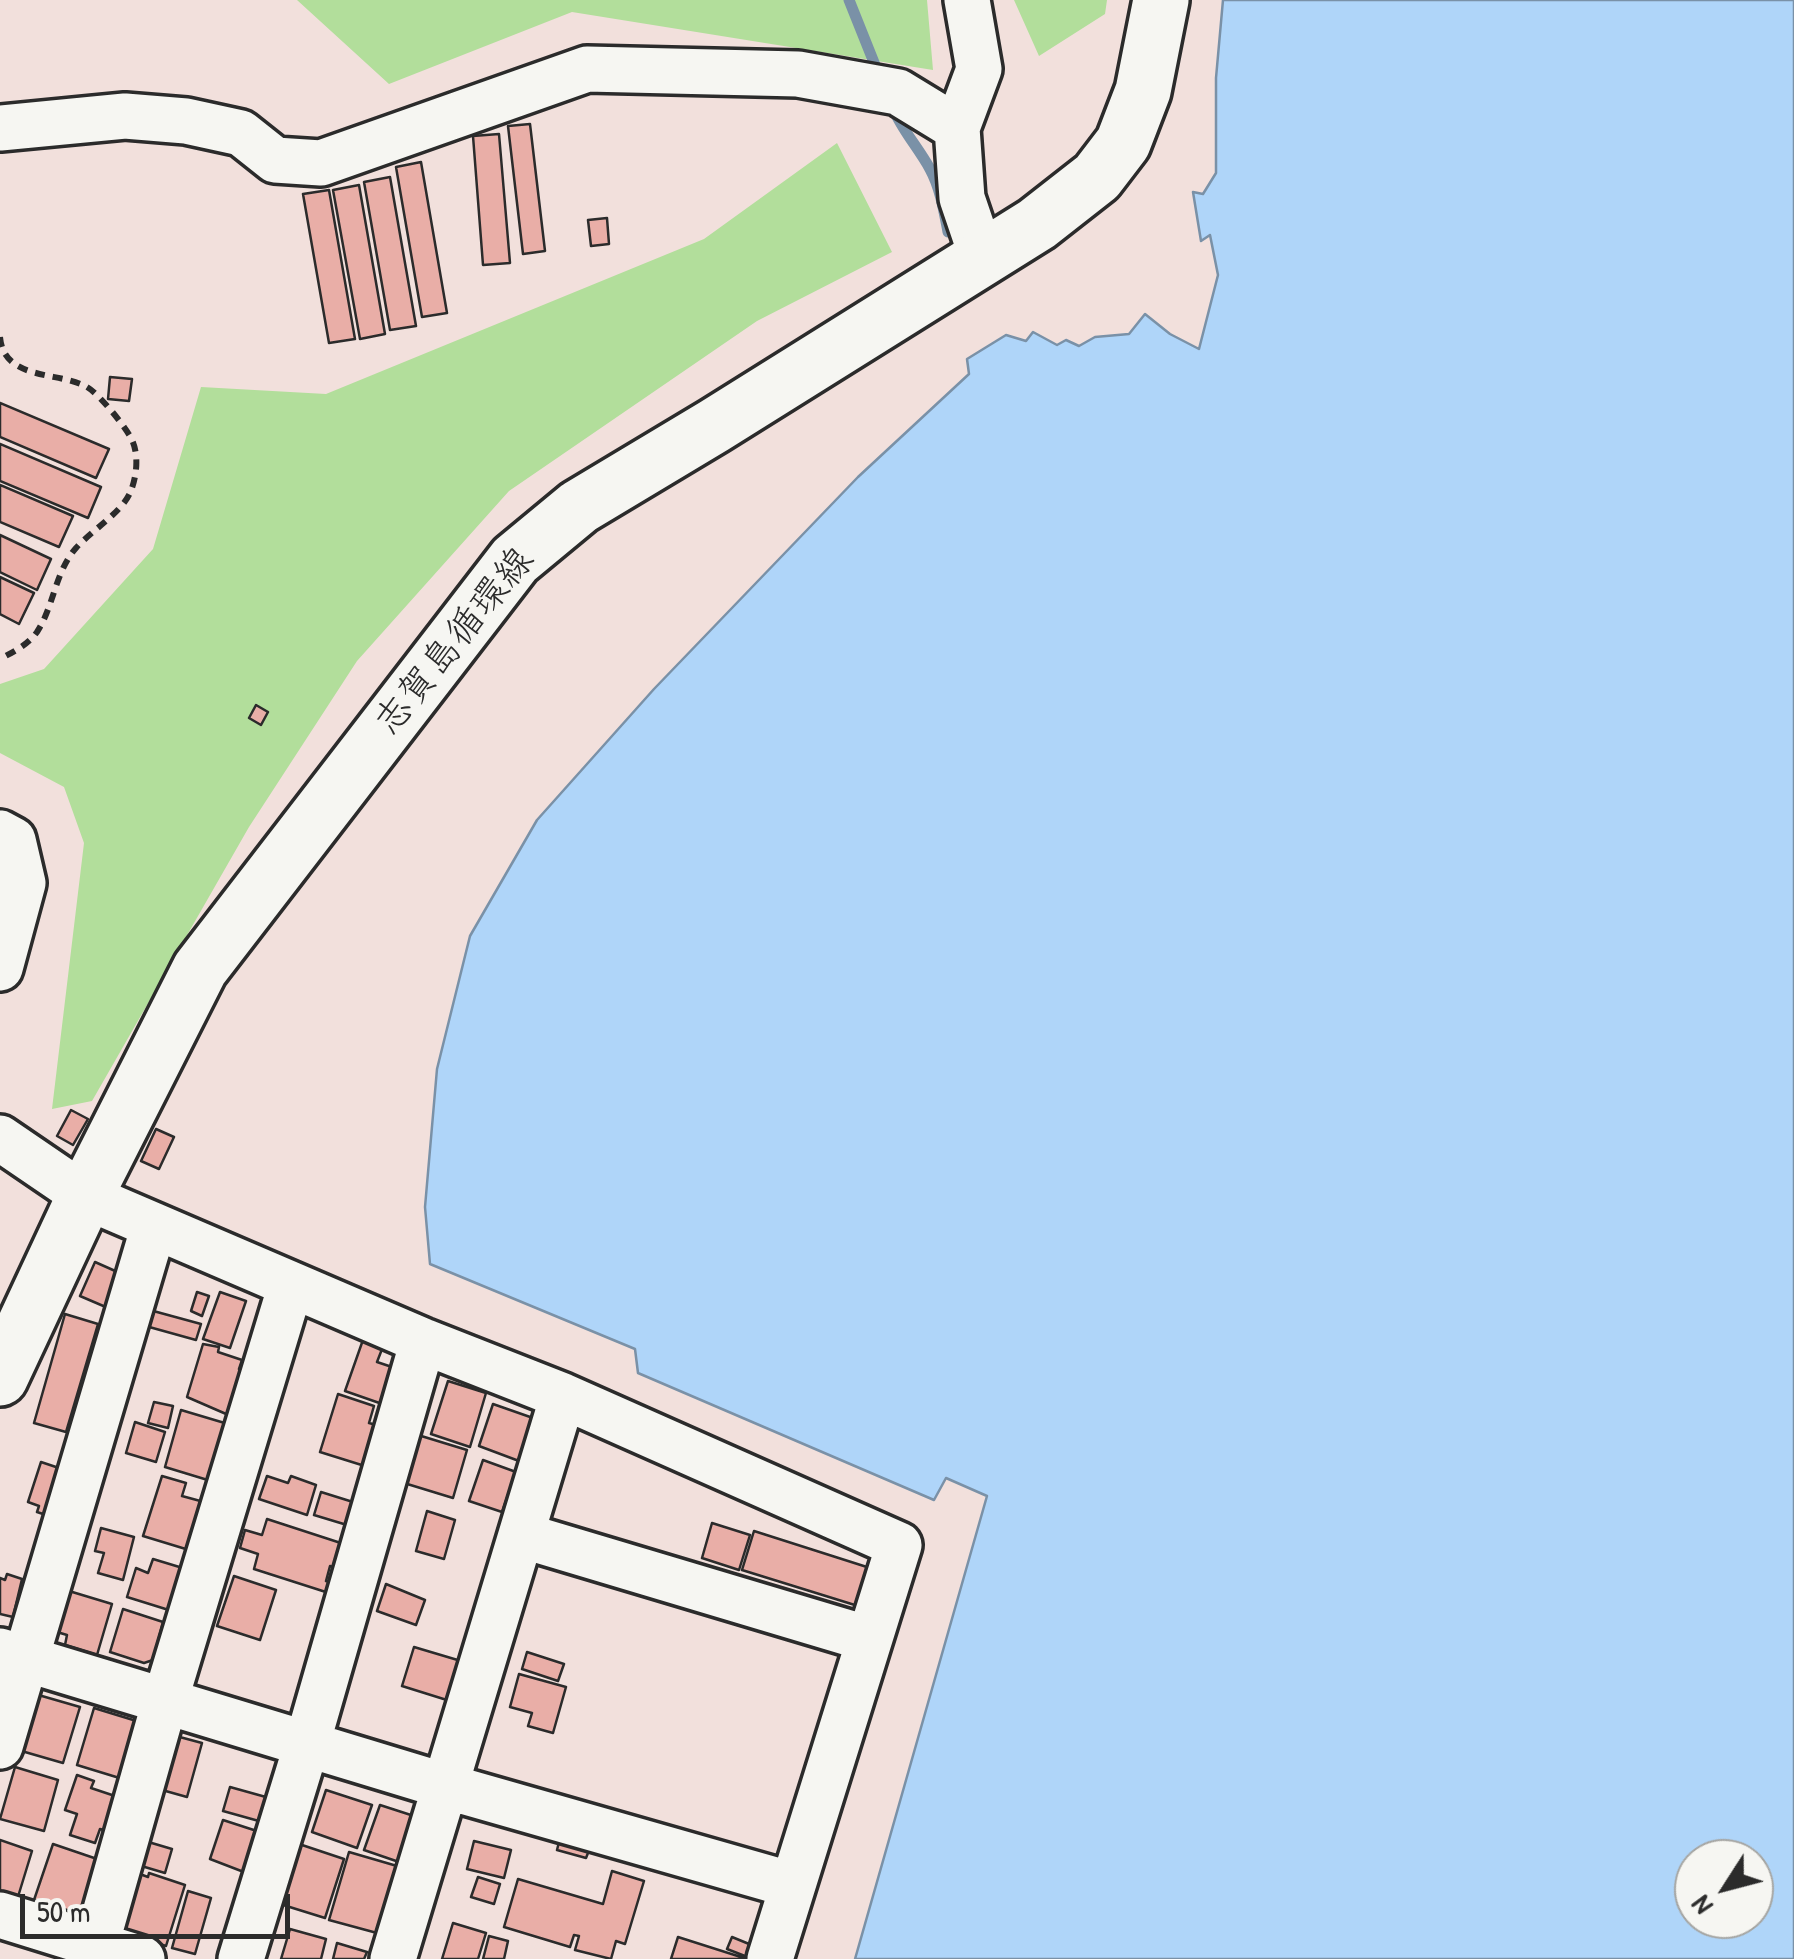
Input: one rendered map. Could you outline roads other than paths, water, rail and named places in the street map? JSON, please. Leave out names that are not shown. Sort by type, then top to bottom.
[{"type":"main road","name":"志賀島循環線","points":[[0,1378],[85,1196],[200,969],[515,560],[579,507],[1036,224],[1097,178],[1122,143],[1142,91],[1161,0]]},
{"type":"street","points":[[967,0],[979,69],[956,128],[962,198],[982,257]]},
{"type":"street","points":[[0,128],[124,116],[186,121],[241,132],[274,160],[321,163],[587,69],[798,74],[898,92],[956,128]]},
{"type":"street","points":[[0,833],[13,840],[23,883],[0,968]]},
{"type":"street","points":[[0,1138],[85,1196],[423,1341],[563,1396],[898,1545],[770,1959]]},
{"type":"street","points":[[0,1746],[12,1654],[154,1226]]},
{"type":"street","points":[[96,1945],[291,1284]]},
{"type":"street","points":[[240,1959],[423,1341]]},
{"type":"street","points":[[393,1959],[563,1396]]},
{"type":"street","points":[[521,1535],[868,1639]]},
{"type":"street","points":[[12,1654],[445,1786],[792,1885]]},
{"type":"street","points":[[0,1915],[142,1959]]},
{"type":"water","points":[[1223,0],[1794,0],[1794,1959],[855,1959],[987,1496],[946,1478],[934,1500],[638,1373],[635,1349],[430,1264],[425,1207],[437,1069],[470,936],[537,820],[654,689],[858,477],[969,374],[967,359],[1006,335],[1026,341],[1033,332],[1057,345],[1066,340],[1079,346],[1095,337],[1129,334],[1145,314],[1170,334],[1199,349],[1218,275],[1210,235],[1201,241],[1193,192],[1203,194],[1216,173],[1216,78]]},
{"type":"waterway","points":[[849,0],[879,75]]},
{"type":"waterway","points":[[892,106],[933,176],[948,232]]}]
